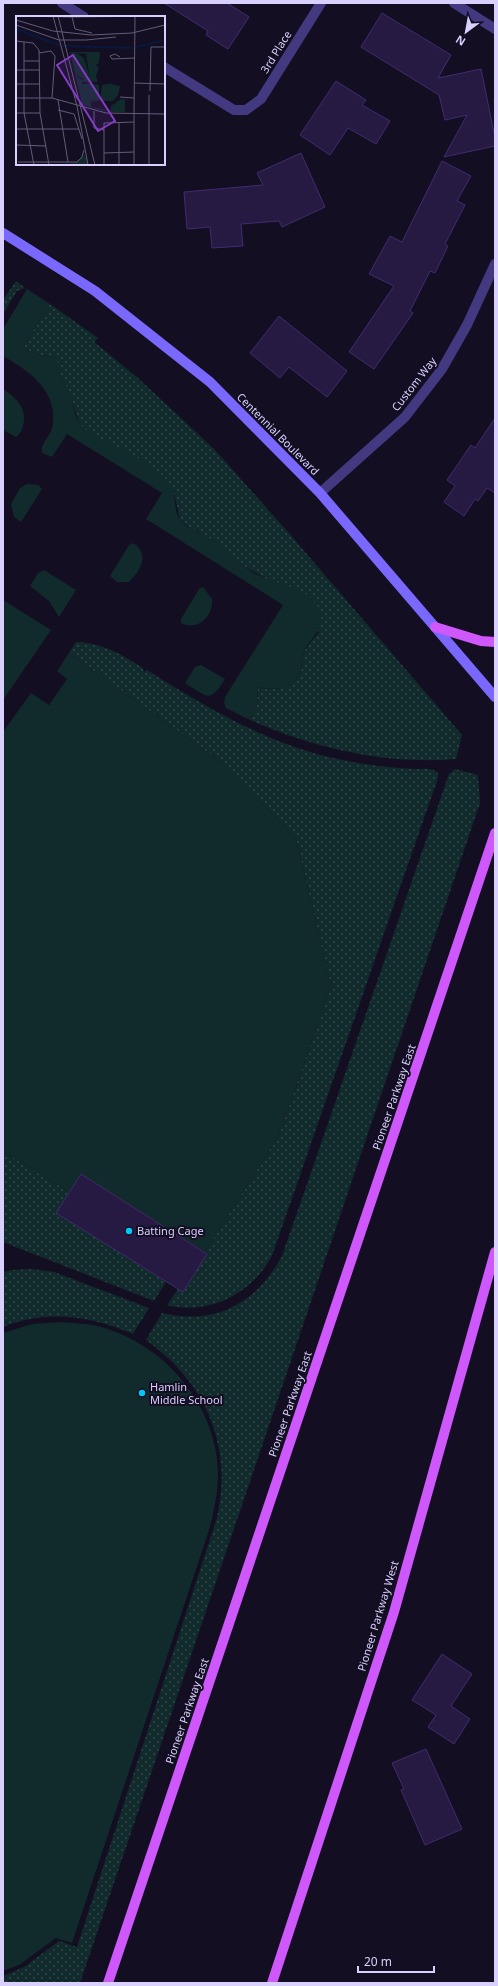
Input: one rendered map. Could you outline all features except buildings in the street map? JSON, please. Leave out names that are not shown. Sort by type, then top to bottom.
[{"type":"main road","name":"Centennial Boulevard","points":[[3,233],[95,291],[210,382],[320,493],[495,697]]},
{"type":"main road","points":[[435,627],[481,641],[495,642]]},
{"type":"main road","name":"Pioneer Parkway East","points":[[108,1983],[495,833]]},
{"type":"main road","name":"Pioneer Parkway West","points":[[272,1983],[394,1612],[495,1252]]},
{"type":"street","points":[[62,3],[82,16]]},
{"type":"street","name":"3rd Place","points":[[165,68],[234,110],[246,110],[261,99],[321,3]]},
{"type":"street","points":[[454,3],[495,29]]},
{"type":"street","name":"Custom Way","points":[[320,493],[405,417],[442,369],[467,325],[495,264]]},
{"type":"green space","points":[[16,281],[25,288],[17,291],[3,314],[3,300]]},
{"type":"green space","points":[[27,289],[50,304],[23,347],[35,354],[58,358],[60,372],[71,396],[77,419],[82,427],[93,435],[142,460],[158,471],[172,487],[178,517],[184,524],[219,544],[252,572],[259,576],[295,588],[311,598],[316,604],[322,619],[321,625],[319,630],[307,645],[298,677],[294,682],[283,688],[271,689],[258,687],[257,704],[250,720],[226,708],[224,703],[225,697],[283,605],[146,519],[162,493],[67,434],[52,457],[42,453],[42,446],[52,428],[53,415],[47,393],[32,376],[3,356],[3,329]]},
{"type":"green space","points":[[50,304],[98,338],[94,342],[138,378],[213,448],[281,524],[462,735],[456,759],[429,760],[376,757],[299,739],[250,720],[257,704],[258,687],[277,689],[283,688],[294,682],[301,671],[305,650],[319,632],[263,577],[244,566],[219,544],[187,526],[180,520],[174,493],[170,484],[161,476],[132,455],[91,434],[79,423],[69,392],[58,370],[58,358],[35,354],[23,347]]},
{"type":"green space","points":[[3,389],[20,404],[24,414],[22,429],[20,434],[16,437],[3,430]]},
{"type":"green space","points":[[27,484],[38,485],[42,489],[21,522],[14,517],[11,504],[20,488]]},
{"type":"green space","points":[[133,543],[141,552],[142,562],[140,567],[129,582],[117,582],[110,576],[129,545]]},
{"type":"green space","points":[[44,570],[76,590],[59,617],[49,601],[30,586],[38,573]]},
{"type":"green space","points":[[203,587],[212,599],[212,605],[208,616],[199,624],[187,625],[181,623],[181,619],[199,589]]},
{"type":"green space","points":[[3,600],[51,630],[3,700]]},
{"type":"green space","points":[[76,642],[95,645],[111,650],[143,668],[144,672],[147,670],[236,722],[283,743],[343,760],[384,767],[430,769],[438,773],[438,778],[273,1253],[265,1267],[255,1279],[243,1289],[230,1298],[215,1304],[200,1307],[183,1308],[167,1305],[178,1289],[183,1292],[207,1254],[205,1252],[279,1135],[331,986],[296,839],[224,764],[69,653]]},
{"type":"green space","points":[[69,653],[224,764],[296,839],[331,986],[279,1135],[205,1252],[81,1174],[69,1192],[3,1151],[3,732],[31,693],[49,705],[67,679],[57,671]]},
{"type":"green space","points":[[201,665],[225,679],[216,692],[212,695],[208,696],[198,692],[185,683],[195,667]]},
{"type":"green space","points":[[455,769],[478,775],[480,803],[80,1983],[3,1983],[3,1976],[24,1967],[59,1941],[77,1947],[217,1518],[221,1491],[221,1465],[217,1441],[210,1418],[199,1396],[185,1376],[167,1357],[146,1340],[162,1313],[181,1316],[200,1316],[217,1313],[232,1307],[247,1298],[260,1287],[282,1256],[449,774]]},
{"type":"green space","points":[[3,1151],[69,1192],[57,1213],[166,1282],[154,1301],[3,1242]]},
{"type":"green space","points":[[32,1269],[54,1272],[149,1308],[133,1334],[101,1323],[68,1317],[36,1318],[19,1321],[3,1327],[3,1272]]},
{"type":"green space","points":[[59,1322],[80,1323],[101,1327],[125,1336],[147,1348],[167,1364],[184,1382],[198,1403],[209,1426],[216,1450],[218,1475],[217,1488],[210,1527],[72,1943],[56,1938],[19,1965],[3,1971],[3,1333],[32,1324]]},
{"type":"place","name":"Batting Cage","points":[[129,1231]]},
{"type":"place","name":"Hamlin Middle School","points":[[142,1393]]}]
